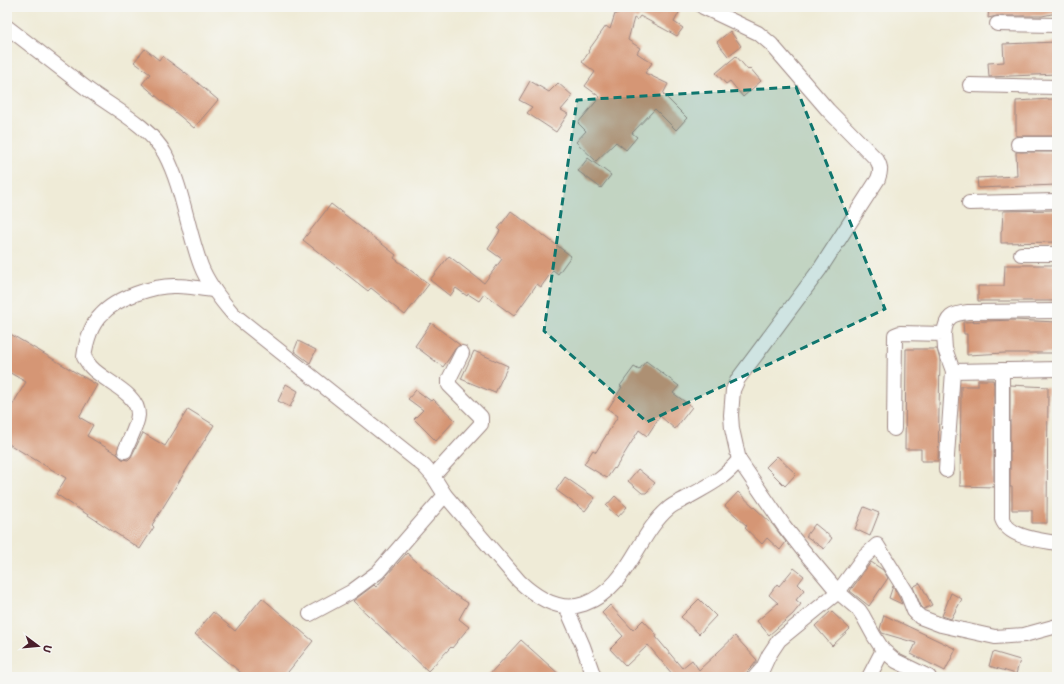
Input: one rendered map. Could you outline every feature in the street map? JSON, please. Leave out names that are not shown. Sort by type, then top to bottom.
[{"type":"street","points":[[703,7],[758,33],[771,44],[828,110],[877,160],[880,165],[878,179],[820,269],[738,379],[733,390],[731,416],[732,429],[739,460],[784,526],[802,549],[838,592],[864,616],[883,650],[896,661],[929,677]]},
{"type":"street","points":[[997,24],[1057,25]]},
{"type":"street","points":[[7,27],[153,137],[164,154],[175,176],[202,268],[214,290],[233,314],[424,466],[446,495],[519,580],[530,591],[542,599],[566,607],[585,604],[603,594],[618,581],[652,528],[670,507],[718,481],[728,473],[739,460]]},
{"type":"street","points":[[970,85],[1057,87]]},
{"type":"street","points":[[1018,144],[1057,144]]},
{"type":"street","points":[[969,202],[1057,201]]},
{"type":"street","points":[[1021,254],[1057,254]]},
{"type":"street","points":[[125,451],[138,416],[136,407],[119,388],[91,368],[84,357],[86,341],[93,327],[101,314],[117,302],[149,290],[176,286],[214,290]]},
{"type":"street","points":[[946,470],[953,371],[945,349],[945,326],[949,317],[957,313],[968,312],[1057,311]]},
{"type":"street","points":[[894,429],[895,335],[900,333],[944,334]]},
{"type":"street","points":[[433,476],[481,424],[482,420],[481,417],[449,385],[449,380],[462,353]]},
{"type":"street","points":[[953,371],[1057,369]]},
{"type":"street","points":[[1002,370],[1002,520],[1006,526],[1026,538],[1057,543]]},
{"type":"street","points":[[310,614],[350,592],[378,572],[446,495]]},
{"type":"street","points":[[756,677],[779,640],[838,592],[863,558],[876,545],[907,594],[914,611],[920,617],[941,625],[995,637],[1024,635],[1057,626]]},
{"type":"street","points":[[566,607],[583,646],[594,677]]},
{"type":"street","points":[[869,677],[883,650]]},
{"type":"highlighted area","points":[[796,87],[885,309],[647,422],[544,331],[577,100]]},
{"type":"building","points":[[615,7],[682,7],[674,22],[683,28],[677,36],[640,16],[637,20],[634,18],[628,40],[640,48],[637,53],[652,63],[645,73],[668,84],[663,94],[687,118],[676,130],[655,109],[632,133],[637,137],[626,150],[616,142],[596,161],[576,142],[586,131],[578,123],[600,97],[585,86],[595,72],[582,62],[606,26],[610,29],[615,14],[617,14],[619,9]]},
{"type":"building","points":[[989,7],[1057,7],[1057,13],[1042,16],[997,16],[988,18]]},
{"type":"building","points":[[730,31],[741,46],[728,56],[717,42]]},
{"type":"building","points":[[1057,42],[1057,74],[989,77],[988,63],[1004,62],[1003,44]]},
{"type":"building","points":[[145,49],[159,60],[162,56],[185,72],[218,100],[194,128],[142,84],[150,74],[134,62]]},
{"type":"building","points":[[736,56],[748,70],[750,68],[761,81],[743,97],[730,81],[726,84],[716,73]]},
{"type":"building","points":[[530,81],[549,92],[558,83],[573,96],[561,110],[568,114],[556,132],[527,113],[532,107],[519,100]]},
{"type":"building","points":[[1057,99],[1057,136],[1016,136],[1016,101]]},
{"type":"building","points":[[1016,152],[1057,152],[1057,185],[978,188],[977,178],[1017,176]]},
{"type":"building","points":[[588,158],[611,175],[601,188],[578,171]]},
{"type":"building","points":[[331,204],[396,255],[394,258],[429,284],[405,315],[371,288],[368,291],[303,240]]},
{"type":"building","points":[[1057,210],[1057,242],[1001,243],[1003,211]]},
{"type":"building","points":[[511,211],[571,256],[558,274],[553,270],[541,287],[537,284],[514,316],[484,294],[479,301],[468,294],[467,296],[456,288],[450,296],[430,280],[449,256],[484,283],[502,259],[488,249],[500,231],[498,229]]},
{"type":"building","points":[[1005,265],[1057,265],[1057,301],[978,301],[978,286],[1004,286]]},
{"type":"building","points":[[1013,320],[1057,322],[1057,353],[967,355],[967,334],[964,334],[963,322]]},
{"type":"building","points":[[431,323],[460,345],[455,349],[443,367],[415,346]]},
{"type":"building","points":[[7,332],[97,385],[79,417],[93,425],[87,436],[117,454],[122,459],[128,460],[131,457],[143,433],[165,446],[188,409],[214,425],[152,525],[154,527],[140,549],[56,494],[66,478],[7,443],[7,414],[26,382],[7,371]]},
{"type":"building","points":[[298,341],[316,350],[310,363],[294,351]]},
{"type":"building","points":[[906,349],[937,349],[940,360],[938,461],[921,461],[921,449],[905,449]]},
{"type":"building","points":[[474,351],[508,366],[495,393],[461,379]]},
{"type":"building","points":[[646,361],[679,386],[673,393],[692,407],[675,429],[660,416],[647,436],[639,430],[615,469],[614,468],[607,478],[584,464],[593,450],[596,452],[618,416],[608,409],[622,387],[620,386],[634,367],[639,370]]},
{"type":"building","points":[[978,380],[993,380],[994,385],[994,487],[960,486],[961,386],[978,386]]},
{"type":"building","points":[[286,384],[298,391],[290,407],[278,401]]},
{"type":"building","points":[[1010,385],[1048,387],[1047,523],[1032,523],[1032,510],[1012,510],[1012,487],[1010,487]]},
{"type":"building","points":[[416,390],[431,401],[433,399],[455,420],[436,441],[414,419],[423,410],[408,399]]},
{"type":"building","points":[[777,456],[796,474],[785,486],[766,467]]},
{"type":"building","points":[[638,469],[655,483],[646,493],[642,493],[628,481]]},
{"type":"building","points":[[565,477],[595,498],[585,511],[556,490]]},
{"type":"building","points":[[738,492],[773,525],[786,542],[780,550],[767,538],[762,544],[745,528],[747,526],[725,506]]},
{"type":"building","points":[[615,496],[627,507],[618,517],[606,506]]},
{"type":"building","points":[[864,507],[879,513],[870,536],[855,529]]},
{"type":"building","points":[[815,524],[832,538],[824,549],[806,536]]},
{"type":"building","points":[[407,553],[449,591],[468,603],[459,619],[469,627],[452,648],[451,647],[428,671],[353,601],[374,585],[376,587]]},
{"type":"building","points":[[871,562],[883,570],[888,578],[869,606],[850,591]]},
{"type":"building","points":[[794,568],[804,576],[798,584],[804,590],[796,600],[801,604],[793,614],[769,635],[757,621],[778,603],[769,595],[777,584],[779,586]]},
{"type":"building","points":[[920,583],[932,605],[924,609],[921,606],[913,587]]},
{"type":"building","points":[[893,586],[899,597],[902,604],[889,598]]},
{"type":"building","points":[[951,593],[962,599],[951,619],[942,616]]},
{"type":"building","points":[[262,598],[313,641],[284,677],[246,677],[195,634],[213,612],[235,631]]},
{"type":"building","points":[[699,599],[716,616],[699,634],[681,617]]},
{"type":"building","points":[[610,605],[633,630],[643,620],[657,635],[656,637],[682,668],[692,660],[699,670],[735,636],[757,660],[742,677],[670,677],[673,675],[648,645],[626,666],[610,649],[623,636],[602,613]]},
{"type":"building","points":[[831,611],[850,629],[832,646],[815,626]]},
{"type":"building","points":[[884,615],[956,649],[945,671],[911,654],[916,643],[882,633],[880,629]]},
{"type":"building","points":[[521,640],[562,677],[487,677]]},
{"type":"building","points":[[993,652],[1020,660],[1016,674],[989,666]]}]
